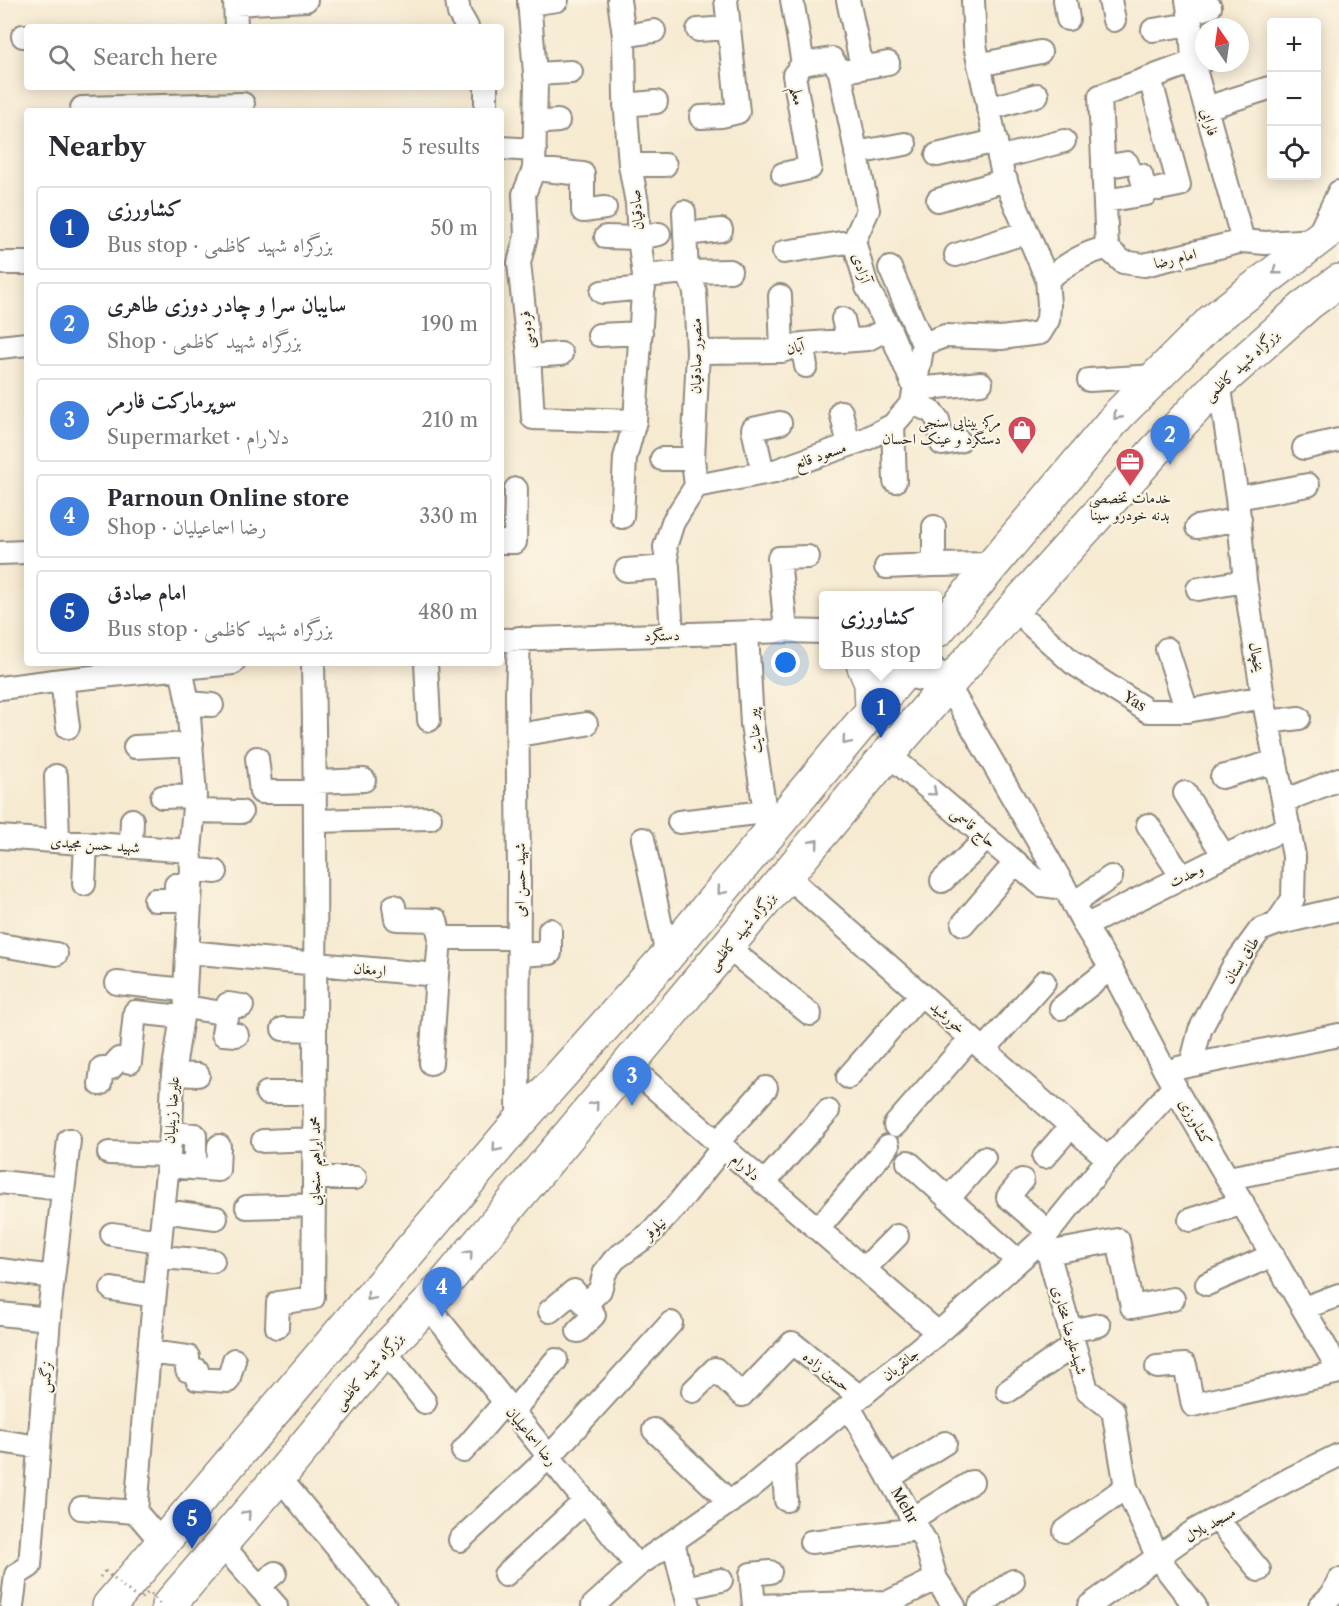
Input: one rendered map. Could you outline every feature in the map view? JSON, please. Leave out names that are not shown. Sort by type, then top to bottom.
[{"type":"highway","points":[[943,619],[993,564],[1119,414],[1156,376],[1213,320],[1327,231]]},
{"type":"highway","name":"بزرگراه شهید کاظمی","points":[[942,653],[1014,608],[1219,383],[1309,303],[1339,281]]},
{"type":"highway","points":[[865,669],[871,683],[872,710]]},
{"type":"highway","name":"بزرگراه شهید کاظمی","points":[[109,1606],[518,1123],[667,956],[771,819],[872,710],[914,671]]},
{"type":"highway","name":"بزرگراه شهید کاظمی","points":[[169,1605],[384,1350],[427,1305],[888,754],[914,671]]},
{"type":"street","points":[[236,24],[235,2],[306,0]]},
{"type":"street","points":[[457,0],[459,13],[465,24]]},
{"type":"street","points":[[529,2],[557,0]]},
{"type":"street","name":"صادقیان","points":[[619,0],[624,36],[625,105],[636,136],[630,165],[637,203],[649,236],[634,421],[625,458],[622,518]]},
{"type":"street","points":[[700,117],[738,112],[726,0]]},
{"type":"street","name":"معلم","points":[[783,174],[810,168],[794,75],[803,63],[792,0]]},
{"type":"street","points":[[848,0],[862,68]]},
{"type":"street","points":[[923,344],[945,336],[1001,338],[1040,333],[1048,320],[1047,279],[1003,176],[975,45],[973,0]]},
{"type":"street","name":"فردوسی","points":[[529,2],[536,74],[546,122],[524,194],[526,236],[519,262],[533,418],[634,421]]},
{"type":"street","points":[[1153,30],[1194,11]]},
{"type":"street","points":[[699,30],[729,28]]},
{"type":"street","points":[[624,36],[654,31]]},
{"type":"street","points":[[979,64],[1040,52]]},
{"type":"street","points":[[803,63],[832,59],[840,72],[888,63]]},
{"type":"street","points":[[1047,279],[1076,259],[1107,248],[1100,96],[1195,62]]},
{"type":"street","points":[[536,74],[571,72]]},
{"type":"street","name":"آزادی","points":[[840,72],[868,210],[854,241],[867,287],[889,328],[913,396]]},
{"type":"street","name":"فارابی","points":[[1200,72],[1206,108],[1243,241]]},
{"type":"street","points":[[1150,78],[1179,185],[1160,189]]},
{"type":"street","points":[[1206,108],[1267,89]]},
{"type":"street","points":[[486,90],[486,108]]},
{"type":"street","points":[[988,109],[1037,95]]},
{"type":"street","points":[[82,108],[243,101]]},
{"type":"street","points":[[625,105],[656,102]]},
{"type":"street","points":[[937,155],[1064,141]]},
{"type":"street","points":[[856,153],[905,144]]},
{"type":"street","points":[[504,149],[584,174],[584,211],[605,208]]},
{"type":"street","points":[[630,165],[665,165]]},
{"type":"street","points":[[1103,167],[1134,169],[1146,194],[1105,201]]},
{"type":"street","points":[[938,200],[1006,180]]},
{"type":"street","points":[[1327,231],[1339,192]]},
{"type":"street","name":"منصور صادقیان","points":[[696,486],[693,459],[698,352],[695,291],[687,272],[685,223],[721,230]]},
{"type":"street","name":"امام رضا","points":[[1107,248],[1123,261],[1144,265],[1243,241],[1265,243],[1327,231]]},
{"type":"street","points":[[956,255],[1027,232]]},
{"type":"street","points":[[606,237],[649,236]]},
{"type":"street","points":[[784,252],[854,241]]},
{"type":"street","points":[[0,262],[24,263]]},
{"type":"street","points":[[890,268],[923,344],[913,396]]},
{"type":"street","points":[[602,292],[687,272],[730,271]]},
{"type":"street","points":[[780,296],[792,347],[806,366]]},
{"type":"street","name":"آبان","points":[[698,352],[792,347],[845,329],[868,339],[889,328]]},
{"type":"street","points":[[599,335],[641,333]]},
{"type":"street","points":[[0,347],[24,344]]},
{"type":"street","points":[[529,356],[561,354]]},
{"type":"street","points":[[1089,380],[1156,376]]},
{"type":"street","points":[[913,396],[981,383]]},
{"type":"street","name":"یخچال","points":[[1219,383],[1239,508],[1245,581],[1263,697],[1294,856],[1293,899],[1276,924]]},
{"type":"street","points":[[913,396],[938,420],[942,444],[958,441]]},
{"type":"street","name":"مسعود قانع","points":[[696,486],[776,471],[866,440],[893,425],[913,396]]},
{"type":"street","points":[[841,412],[849,445]]},
{"type":"street","points":[[763,473],[753,429],[780,423]]},
{"type":"street","points":[[893,425],[896,481]]},
{"type":"street","points":[[1304,448],[1339,440]]},
{"type":"street","points":[[662,459],[693,459]]},
{"type":"street","points":[[1197,527],[1239,508],[1308,485]]},
{"type":"street","points":[[672,634],[665,547],[673,522],[696,486]]},
{"type":"street","points":[[504,542],[515,542],[516,489]]},
{"type":"street","points":[[934,527],[934,565]]},
{"type":"street","points":[[0,554],[24,552]]},
{"type":"street","points":[[786,631],[779,558],[808,557]]},
{"type":"street","points":[[886,567],[993,564]]},
{"type":"street","points":[[626,570],[668,567]]},
{"type":"street","points":[[1198,589],[1245,581]]},
{"type":"street","name":"Yas","points":[[1030,624],[1073,663],[1148,711],[1187,711],[1263,697]]},
{"type":"street","name":"دستگرد","points":[[510,639],[819,632]]},
{"type":"street","name":"پیر عنایت","points":[[747,633],[752,724],[771,819]]},
{"type":"street","name":"شهید حسن امی","points":[[510,639],[518,735],[518,1123]]},
{"type":"street","points":[[1167,648],[1187,711]]},
{"type":"street","points":[[0,688],[62,680],[105,670],[194,666]]},
{"type":"street","name":"محمد ابراهیم سنجابی","points":[[277,1327],[278,1303],[313,1298],[314,1178],[320,1125],[315,1094],[325,1065],[315,1030],[313,666]]},
{"type":"street","points":[[426,666],[429,720]]},
{"type":"street","name":"علیرضا زینلیان","points":[[136,1512],[154,1296],[171,1133],[173,1074],[184,1004],[188,952],[194,803],[192,744],[188,703],[181,668]]},
{"type":"street","name":"کشاورزی","points":[[914,671],[1069,896],[1111,968],[1170,1079],[1339,1371]]},
{"type":"street","points":[[62,680],[68,727]]},
{"type":"street","points":[[188,703],[212,705]]},
{"type":"street","points":[[1268,722],[1299,718]]},
{"type":"street","points":[[518,735],[586,724]]},
{"type":"street","points":[[135,747],[192,744]]},
{"type":"street","name":"حاج قاسمی","points":[[888,754],[1042,885],[1069,896]]},
{"type":"street","points":[[257,758],[261,792],[364,780]]},
{"type":"street","points":[[1222,777],[1276,761]]},
{"type":"street","points":[[56,776],[58,841]]},
{"type":"street","points":[[1284,801],[1339,779]]},
{"type":"street","points":[[1185,793],[1224,856]]},
{"type":"street","points":[[162,797],[240,812]]},
{"type":"street","points":[[315,821],[430,818]]},
{"type":"street","points":[[679,822],[771,819]]},
{"type":"street","points":[[132,820],[132,846]]},
{"type":"street","points":[[1148,825],[1182,877]]},
{"type":"street","name":"وحدت","points":[[1085,926],[1224,856],[1289,827]]},
{"type":"street","name":"شهید حسن مجیدی","points":[[0,837],[132,846],[191,869],[216,872]]},
{"type":"street","points":[[942,881],[987,838]]},
{"type":"street","points":[[643,839],[667,956]]},
{"type":"street","points":[[84,884],[86,843]]},
{"type":"street","points":[[963,924],[1016,862]]},
{"type":"street","points":[[155,900],[176,900],[176,885],[191,869]]},
{"type":"street","name":"خورشید","points":[[787,876],[1108,1159]]},
{"type":"street","points":[[1069,896],[1111,877]]},
{"type":"street","points":[[394,906],[396,919],[436,920],[440,938],[431,1063]]},
{"type":"street","name":"طاق بستان","points":[[1191,1065],[1200,1030],[1233,967],[1260,930],[1339,909]]},
{"type":"street","points":[[440,938],[518,946],[550,953],[550,930]]},
{"type":"street","points":[[0,945],[56,954]]},
{"type":"street","points":[[727,947],[810,1014]]},
{"type":"street","name":"ارمغان","points":[[188,952],[437,975]]},
{"type":"street","points":[[1061,1008],[1111,968]]},
{"type":"street","points":[[818,1229],[892,1135],[978,1044],[1044,982]]},
{"type":"street","points":[[117,983],[184,1004],[235,1010],[223,1034],[237,1035]]},
{"type":"street","points":[[848,1077],[921,994]]},
{"type":"street","points":[[100,1084],[102,1068],[111,1068],[119,1059],[130,1062],[135,1012],[184,1004]]},
{"type":"street","points":[[283,1029],[315,1030]]},
{"type":"street","points":[[1170,1079],[1191,1065],[1339,1035]]},
{"type":"street","name":"دلارام","points":[[628,1065],[938,1333]]},
{"type":"street","points":[[173,1074],[198,1075]]},
{"type":"street","name":"جانقربان","points":[[598,1604],[637,1566],[730,1502],[783,1461],[938,1333],[1018,1261],[1047,1241],[1170,1079]]},
{"type":"street","name":"نیلوفر","points":[[585,1305],[600,1290],[604,1272],[615,1259],[651,1233],[677,1205],[720,1145],[766,1088]]},
{"type":"street","points":[[267,1093],[315,1094]]},
{"type":"street","points":[[764,1183],[828,1111]]},
{"type":"street","points":[[263,1141],[320,1125]]},
{"type":"street","points":[[1044,1157],[1071,1126]]},
{"type":"street","points":[[171,1133],[195,1135],[195,1157]]},
{"type":"street","name":"نرگس","points":[[12,1606],[16,1575],[30,1566],[49,1319],[69,1140]]},
{"type":"street","points":[[109,1153],[218,1170],[219,1146]]},
{"type":"street","points":[[1228,1178],[1339,1157]]},
{"type":"street","points":[[948,1199],[984,1158]]},
{"type":"street","points":[[908,1162],[1018,1261]]},
{"type":"street","points":[[314,1178],[355,1178]]},
{"type":"street","points":[[1022,1180],[1008,1197],[1047,1241],[1118,1240],[1132,1307],[1173,1299]]},
{"type":"street","points":[[0,1182],[63,1190]]},
{"type":"street","points":[[1190,1220],[1243,1203]]},
{"type":"street","points":[[247,1207],[314,1205]]},
{"type":"street","points":[[163,1211],[216,1218]]},
{"type":"street","points":[[112,1234],[159,1249],[213,1261]]},
{"type":"street","points":[[864,1269],[897,1236]]},
{"type":"street","name":"شهیدعلیرضا مختاری","points":[[1047,1241],[1088,1390],[1113,1410],[1126,1488],[1158,1558],[1195,1606]]},
{"type":"street","points":[[1207,1284],[1273,1255]]},
{"type":"street","points":[[0,1270],[53,1277]]},
{"type":"street","points":[[112,1289],[154,1296]]},
{"type":"street","points":[[550,1311],[574,1291],[594,1315],[578,1331]]},
{"type":"street","points":[[1304,1308],[1339,1295]]},
{"type":"street","name":"رضا اسماعیلیان","points":[[427,1305],[637,1566]]},
{"type":"street","points":[[0,1314],[49,1319]]},
{"type":"street","points":[[460,1540],[549,1457],[670,1323]]},
{"type":"street","points":[[1008,1391],[1072,1338],[1099,1325]]},
{"type":"street","name":"حسین زاده","points":[[693,1391],[715,1369],[742,1395],[792,1343],[854,1402]]},
{"type":"street","points":[[384,1350],[425,1402]]},
{"type":"street","points":[[149,1352],[188,1357],[187,1370],[197,1370],[197,1379],[228,1381],[234,1360]]},
{"type":"street","points":[[463,1451],[556,1360]]},
{"type":"street","points":[[1157,1367],[1185,1365],[1193,1405],[1339,1371]]},
{"type":"street","name":"Mehr","points":[[854,1402],[889,1478],[925,1541],[936,1579],[954,1606]]},
{"type":"street","points":[[654,1430],[730,1502]]},
{"type":"street","points":[[0,1442],[39,1447]]},
{"type":"street","points":[[889,1478],[945,1443]]},
{"type":"street","name":"مسجد بلال","points":[[1089,1606],[1194,1531],[1339,1455]]},
{"type":"street","points":[[783,1461],[786,1500]]},
{"type":"street","points":[[279,1477],[385,1606]]},
{"type":"street","points":[[811,1542],[915,1524],[972,1482]]},
{"type":"street","points":[[1065,1531],[1126,1488]]},
{"type":"street","points":[[505,1575],[585,1501]]},
{"type":"street","points":[[81,1508],[136,1512],[162,1544]]},
{"type":"street","points":[[1217,1519],[1259,1570]]},
{"type":"street","points":[[673,1542],[686,1597],[721,1580]]},
{"type":"street","points":[[221,1544],[267,1580],[276,1606]]},
{"type":"street","points":[[770,1572],[751,1574],[753,1606],[889,1602],[936,1579]]},
{"type":"street","points":[[1320,1606],[1332,1595],[1339,1580]]},
{"type":"street","points":[[980,1606],[1012,1581]]},
{"type":"path","points":[[105,1571],[139,1600],[148,1592],[169,1605]]},
{"type":"place","name":"مرکز بینایی سنجی دستگرد و عینک احسان","points":[[1022,456]]},
{"type":"place","name":"سایبان سرا و چادر دوزی طاهری","points":[[1170,465]]},
{"type":"place","name":"خدمات تخصصی بدنه خودرو سینا","points":[[1130,488]]},
{"type":"place","name":"کشاورزی","points":[[881,738]]},
{"type":"place","name":"سوپرمارکت فارمر","points":[[632,1106]]},
{"type":"place","name":"Parnoun Online store","points":[[442,1317]]},
{"type":"place","name":"امام صادق","points":[[192,1549]]}]
